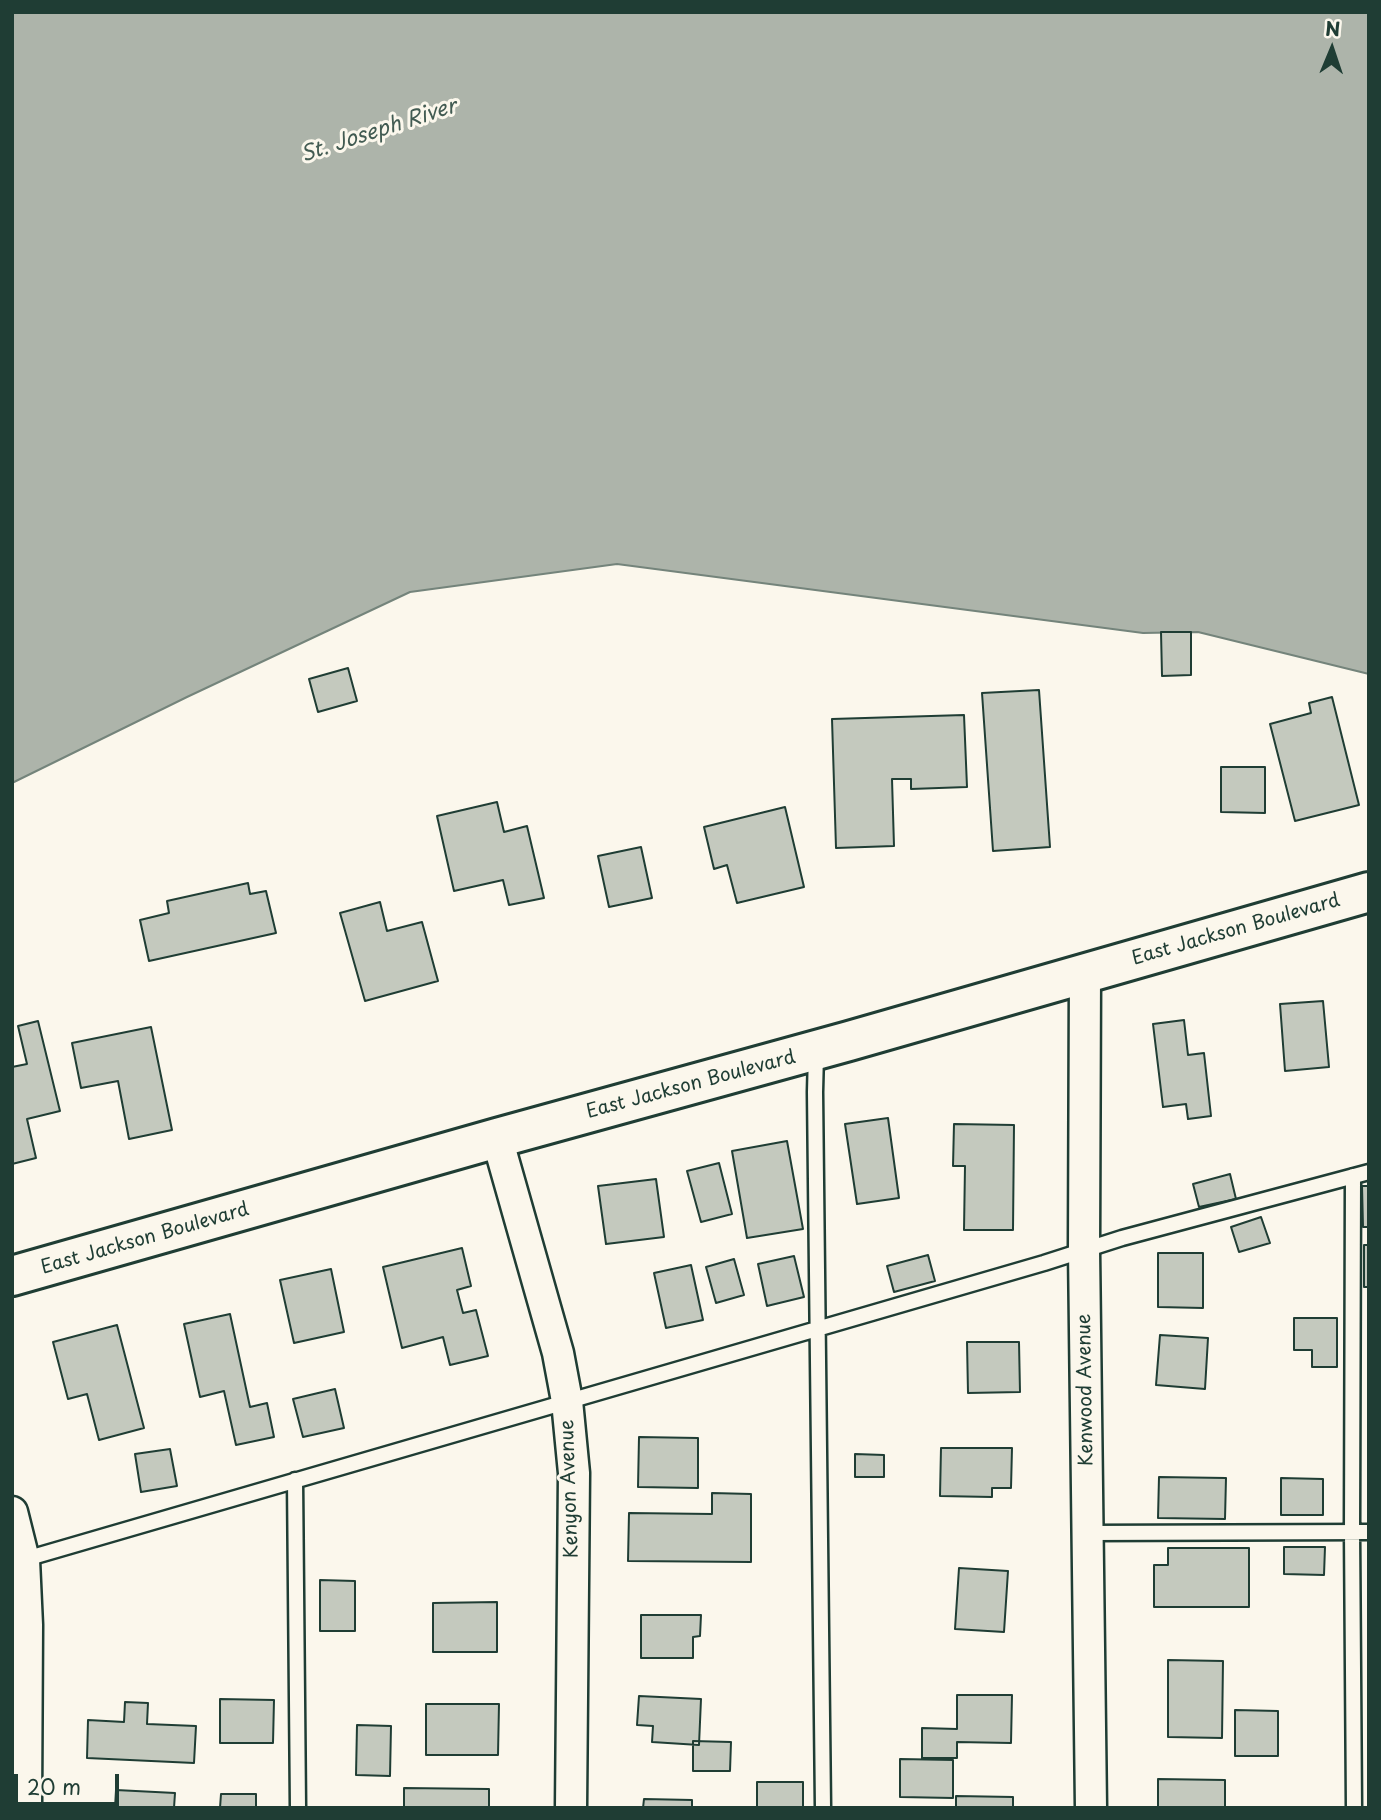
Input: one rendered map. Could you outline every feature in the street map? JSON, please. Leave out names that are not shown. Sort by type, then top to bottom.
[{"type":"main road","name":"East Jackson Boulevard","points":[[12,1276],[1369,892]]},
{"type":"street","name":"Kenwood Avenue","points":[[1085,973],[1084,1250],[1091,1808]]},
{"type":"street","name":"Kenyon Avenue","points":[[497,1138],[558,1353],[567,1401],[574,1473],[570,1808]]},
{"type":"street","points":[[12,1512],[27,1625],[26,1808]]},
{"type":"lane","points":[[817,1050],[824,1808]]},
{"type":"lane","points":[[18,1561],[1084,1250],[1369,1172]]},
{"type":"lane","points":[[1353,1176],[1354,1808]]},
{"type":"lane","points":[[295,1480],[299,1808]]},
{"type":"lane","points":[[1088,1533],[1369,1532]]},
{"type":"water","name":"St. Joseph River","points":[[12,12],[1369,12],[1369,674],[1198,632],[1143,633],[617,564],[410,592],[12,783]]},
{"type":"building","points":[[1161,632],[1191,632],[1191,675],[1162,676]]},
{"type":"building","points":[[348,668],[357,701],[318,712],[309,679]]},
{"type":"building","points":[[1039,690],[1050,847],[993,851],[982,693]]},
{"type":"building","points":[[1332,697],[1359,805],[1295,821],[1270,724],[1311,713],[1309,703]]},
{"type":"building","points":[[964,715],[967,787],[911,789],[911,779],[892,779],[894,846],[836,848],[832,719]]},
{"type":"building","points":[[1221,767],[1265,767],[1265,813],[1221,812]]},
{"type":"building","points":[[497,802],[504,832],[527,826],[544,898],[509,905],[503,880],[454,891],[437,816]]},
{"type":"building","points":[[785,807],[804,887],[737,903],[727,865],[714,869],[704,827]]},
{"type":"building","points":[[641,847],[652,898],[609,907],[598,856]]},
{"type":"building","points":[[248,883],[250,894],[266,891],[276,933],[149,961],[140,920],[169,913],[167,901]]},
{"type":"building","points":[[380,902],[387,931],[422,922],[438,981],[365,1001],[340,913]]},
{"type":"building","points":[[1323,1001],[1329,1067],[1285,1071],[1280,1004]]},
{"type":"building","points":[[1184,1020],[1188,1055],[1204,1053],[1211,1116],[1188,1119],[1186,1104],[1163,1107],[1153,1024]]},
{"type":"building","points":[[38,1021],[60,1111],[27,1119],[36,1158],[12,1164],[12,1067],[27,1064],[18,1026]]},
{"type":"building","points":[[151,1027],[172,1130],[129,1139],[118,1081],[81,1088],[72,1043]]},
{"type":"building","points":[[888,1118],[899,1198],[857,1204],[845,1124]]},
{"type":"building","points":[[954,1124],[1014,1125],[1013,1230],[964,1230],[965,1166],[953,1166]]},
{"type":"building","points":[[787,1141],[803,1229],[747,1238],[732,1151]]},
{"type":"building","points":[[719,1163],[732,1214],[701,1222],[687,1171]]},
{"type":"building","points":[[1230,1174],[1236,1199],[1199,1207],[1193,1184]]},
{"type":"building","points":[[656,1179],[664,1237],[606,1244],[598,1186]]},
{"type":"building","points":[[1362,1186],[1369,1186],[1369,1227],[1363,1227]]},
{"type":"building","points":[[1261,1217],[1270,1243],[1239,1252],[1231,1227]]},
{"type":"building","points":[[1364,1245],[1369,1245],[1369,1287],[1364,1287]]},
{"type":"building","points":[[462,1248],[471,1286],[457,1290],[463,1313],[476,1310],[488,1356],[450,1365],[443,1337],[402,1348],[383,1267]]},
{"type":"building","points":[[1158,1253],[1203,1253],[1203,1308],[1158,1307]]},
{"type":"building","points":[[928,1255],[935,1281],[894,1292],[887,1266]]},
{"type":"building","points":[[794,1256],[804,1297],[767,1306],[758,1264]]},
{"type":"building","points":[[734,1259],[744,1295],[716,1303],[706,1267]]},
{"type":"building","points":[[691,1265],[703,1320],[666,1328],[654,1273]]},
{"type":"building","points":[[331,1269],[344,1332],[294,1343],[280,1280]]},
{"type":"building","points":[[230,1314],[250,1407],[267,1403],[274,1437],[236,1445],[224,1391],[200,1397],[184,1324]]},
{"type":"building","points":[[1294,1318],[1337,1318],[1337,1367],[1312,1367],[1312,1350],[1294,1350]]},
{"type":"building","points":[[117,1325],[144,1428],[99,1440],[87,1394],[68,1399],[53,1342]]},
{"type":"building","points":[[1160,1335],[1208,1338],[1205,1389],[1156,1385]]},
{"type":"building","points":[[967,1342],[1019,1342],[1020,1392],[968,1393]]},
{"type":"building","points":[[335,1389],[344,1428],[303,1437],[293,1399]]},
{"type":"building","points":[[639,1437],[698,1438],[698,1488],[638,1487]]},
{"type":"building","points":[[941,1448],[1012,1448],[1011,1488],[992,1488],[992,1497],[940,1496]]},
{"type":"building","points":[[170,1449],[177,1486],[141,1492],[135,1454]]},
{"type":"building","points":[[855,1454],[884,1455],[884,1477],[855,1477]]},
{"type":"building","points":[[1159,1477],[1226,1478],[1225,1519],[1158,1518]]},
{"type":"building","points":[[1281,1478],[1323,1479],[1323,1515],[1281,1515]]},
{"type":"building","points":[[712,1493],[751,1494],[751,1562],[628,1561],[629,1513],[712,1514]]},
{"type":"building","points":[[1284,1547],[1325,1547],[1324,1575],[1284,1574]]},
{"type":"building","points":[[1168,1548],[1249,1548],[1249,1607],[1154,1607],[1154,1565],[1168,1565]]},
{"type":"building","points":[[959,1568],[1008,1571],[1004,1632],[955,1629]]},
{"type":"building","points":[[320,1580],[355,1581],[355,1631],[320,1631]]},
{"type":"building","points":[[497,1602],[497,1652],[433,1652],[433,1603]]},
{"type":"building","points":[[641,1615],[701,1615],[700,1636],[693,1637],[693,1658],[641,1658]]},
{"type":"building","points":[[1168,1660],[1223,1661],[1222,1738],[1168,1737]]},
{"type":"building","points":[[957,1695],[1012,1695],[1011,1743],[957,1742],[957,1758],[922,1758],[922,1728],[957,1729]]},
{"type":"building","points":[[639,1696],[701,1699],[699,1745],[652,1742],[653,1726],[637,1725]]},
{"type":"building","points":[[220,1699],[274,1700],[273,1743],[220,1743]]},
{"type":"building","points":[[125,1702],[148,1703],[147,1724],[196,1726],[194,1763],[87,1758],[88,1720],[124,1722]]},
{"type":"building","points":[[426,1704],[499,1704],[498,1755],[426,1755]]},
{"type":"building","points":[[1235,1710],[1278,1711],[1278,1756],[1235,1756]]},
{"type":"building","points":[[357,1725],[391,1726],[390,1776],[356,1775]]},
{"type":"building","points":[[693,1741],[731,1742],[730,1771],[693,1771]]},
{"type":"building","points":[[900,1759],[953,1760],[953,1798],[900,1797]]},
{"type":"building","points":[[1158,1779],[1225,1780],[1225,1808],[1158,1808]]},
{"type":"building","points":[[757,1782],[803,1782],[803,1808],[757,1808]]},
{"type":"building","points":[[404,1788],[489,1789],[489,1808],[404,1808]]},
{"type":"building","points":[[116,1790],[175,1793],[174,1808],[115,1808]]},
{"type":"building","points":[[221,1794],[256,1794],[256,1808],[220,1808]]},
{"type":"building","points":[[956,1796],[1013,1797],[1013,1808],[956,1808]]},
{"type":"building","points":[[644,1799],[692,1800],[692,1808],[643,1808]]}]
